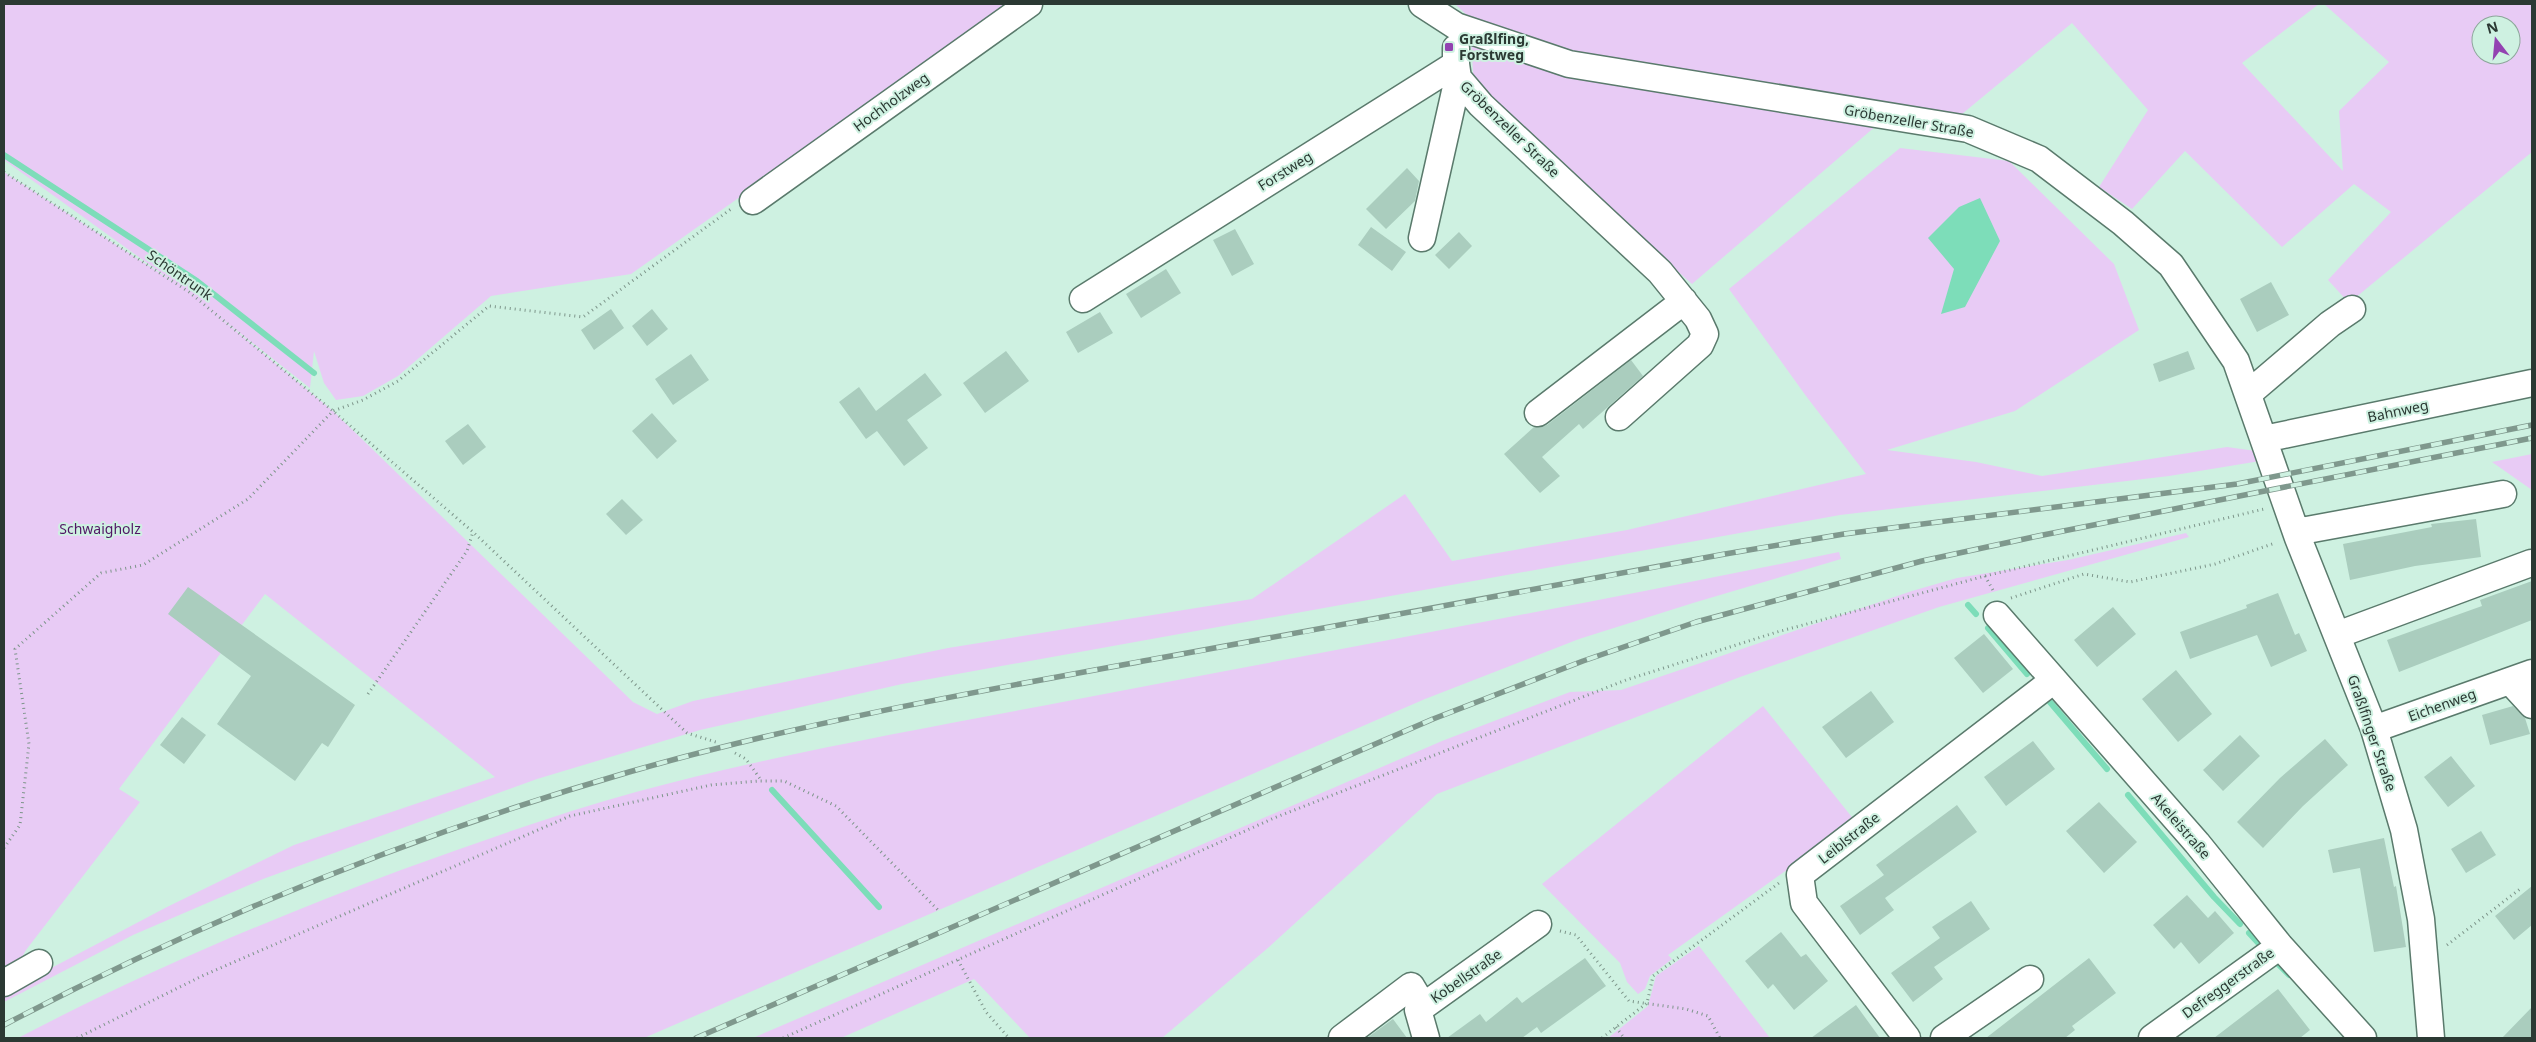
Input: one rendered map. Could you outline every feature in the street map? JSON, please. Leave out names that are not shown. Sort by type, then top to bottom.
[{"type":"street","name":"Hochholzweg","points":[[753,201],[1029,4]]},
{"type":"street","name":"Gröbenzeller Straße","points":[[1422,4],[1456,26],[1569,64],[1968,128],[2039,159],[2123,223],[2171,265],[2236,361],[2264,439]]},
{"type":"street","points":[[1422,238],[1457,71],[1456,26]]},
{"type":"street","name":"Gröbenzeller Straße","points":[[1457,71],[1482,104],[1660,272],[1691,310]]},
{"type":"street","name":"Forstweg","points":[[1083,299],[1457,71]]},
{"type":"street","points":[[2248,394],[2330,324],[2352,309]]},
{"type":"street","points":[[1538,413],[1691,310],[1705,334],[1700,345],[1619,417]]},
{"type":"street","name":"Bahnweg","points":[[2264,439],[2532,382]]},
{"type":"street","name":"Graßlfinger Straße","points":[[2264,439],[2297,535],[2374,729],[2404,830],[2421,919],[2431,1038]]},
{"type":"street","points":[[2297,535],[2503,494]]},
{"type":"street","points":[[2337,635],[2531,563]]},
{"type":"street","name":"Akeleistraße","points":[[1998,608],[2054,680],[2197,843],[2280,946],[2363,1038]]},
{"type":"street","name":"Eichenweg","points":[[2374,729],[2521,677],[2532,705]]},
{"type":"street","name":"Leiblstraße","points":[[1800,875],[2054,680]]},
{"type":"street","points":[[1800,875],[1804,903],[1907,1038]]},
{"type":"street","name":"Kobellstraße","points":[[1426,1038],[1418,1010],[1538,924]]},
{"type":"street","name":"Defreggerstraße","points":[[2152,1038],[2280,946]]},
{"type":"street","points":[[4,983],[39,963]]},
{"type":"street","points":[[1944,1038],[2030,979]]},
{"type":"street","points":[[1342,1038],[1411,986],[1423,1006]]},
{"type":"path","name":"Schöntrunk","points":[[4,172],[189,292],[473,532],[687,733],[718,743]]},
{"type":"path","points":[[4,848],[20,825],[29,744],[15,649],[101,573],[143,565],[248,499],[332,411],[363,400],[398,381],[490,306],[583,317],[737,205],[753,201]]},
{"type":"path","points":[[783,1038],[1274,818],[1626,680],[1777,632],[1985,576],[2266,509]]},
{"type":"path","points":[[368,694],[467,551],[473,532]]},
{"type":"path","points":[[1985,576],[1998,608],[2084,574],[2130,582],[2215,564],[2297,535]]},
{"type":"path","points":[[735,753],[746,759],[761,780]]},
{"type":"path","points":[[77,1038],[202,976],[570,816],[711,785],[761,780],[784,781],[836,806],[939,911]]},
{"type":"path","points":[[1602,1038],[1647,1003],[1653,976],[1780,881],[1800,875]]},
{"type":"path","points":[[2425,962],[2520,889]]},
{"type":"path","points":[[1538,924],[1576,936],[1629,1001],[1686,1009],[1708,1016],[1720,1038]]},
{"type":"path","points":[[958,960],[986,1012],[1009,1038]]},
{"type":"path","points":[[1616,1027],[1624,1038]]},
{"type":"green space","name":"Schwaigholz","points":[[4,4],[1013,4],[631,274],[491,296],[398,376],[363,396],[336,400],[324,383],[314,351],[310,388],[213,312],[333,411],[633,702],[657,714],[693,701],[948,648],[1252,599],[1405,494],[1452,561],[1627,530],[1866,474],[1806,396],[1729,289],[1900,148],[2009,161],[2114,264],[2139,330],[2015,411],[1887,450],[1976,462],[2042,476],[2227,447],[2256,451],[2260,461],[2169,476],[1840,515],[902,684],[700,730],[537,779],[263,879],[133,935],[4,1002],[4,993],[167,907],[294,845],[495,777],[265,594],[119,789],[140,802],[26,950],[13,973],[4,977],[4,172],[175,283],[4,160]]},
{"type":"green space","points":[[1455,4],[2319,4],[2242,63],[2343,171],[2339,111],[2389,62],[2324,4],[2532,4],[2532,152],[2349,303],[2328,280],[2391,212],[2354,184],[2282,247],[2185,151],[2132,209],[2099,187],[2148,110],[2072,23],[1962,114],[1898,107],[1692,284],[1474,90],[1470,18]]},
{"type":"green space","points":[[2532,454],[2532,490],[2492,462]]},
{"type":"green space","points":[[2186,533],[2189,537],[1939,607],[1740,677],[1437,794],[1269,947],[1162,1038],[1030,1038],[974,979],[841,1038],[753,1038],[1442,741],[1570,692],[1621,690],[1912,591],[1957,578],[2068,560]]},
{"type":"green space","points":[[1839,552],[1841,559],[1579,639],[1425,699],[644,1038],[18,1038],[159,969],[303,908],[401,870],[489,839],[636,792],[744,765],[854,742],[1553,609]]},
{"type":"green space","points":[[1763,706],[1855,821],[1668,955],[1672,959],[1650,976],[1645,989],[1638,994],[1627,982],[1620,963],[1542,884]]},
{"type":"green space","points":[[1699,946],[1770,1038],[1608,1038],[1648,1006],[1656,976]]},
{"type":"shaded area","points":[[1980,198],[2000,241],[1965,307],[1941,314],[1954,269],[1928,238],[1959,207]]},
{"type":"building","points":[[1407,168],[1419,181],[1415,201],[1386,229],[1366,209]]},
{"type":"building","points":[[1371,227],[1406,252],[1392,271],[1358,245]]},
{"type":"building","points":[[1235,229],[1254,264],[1232,276],[1213,240]]},
{"type":"building","points":[[1459,232],[1472,246],[1449,269],[1435,255]]},
{"type":"building","points":[[1166,269],[1181,293],[1141,318],[1126,294]]},
{"type":"building","points":[[2271,282],[2289,315],[2257,332],[2240,299]]},
{"type":"building","points":[[611,309],[624,328],[594,350],[581,330]]},
{"type":"building","points":[[652,309],[668,329],[647,346],[632,326]]},
{"type":"building","points":[[1100,312],[1113,333],[1078,353],[1066,332]]},
{"type":"building","points":[[1006,351],[1029,381],[985,413],[963,383]]},
{"type":"building","points":[[2188,351],[2195,369],[2159,382],[2153,364]]},
{"type":"building","points":[[691,354],[709,380],[673,405],[655,379]]},
{"type":"building","points":[[1631,360],[1643,376],[1583,429],[1579,424],[1542,457],[1560,476],[1540,493],[1504,454],[1534,427],[1547,425]]},
{"type":"building","points":[[925,373],[942,395],[907,420],[928,448],[904,466],[877,431],[866,439],[839,402],[859,387],[876,411]]},
{"type":"building","points":[[652,413],[677,441],[657,459],[632,431]]},
{"type":"building","points":[[468,424],[486,447],[463,465],[445,441]]},
{"type":"building","points":[[622,499],[643,520],[626,535],[606,514]]},
{"type":"building","points":[[2476,519],[2481,557],[2415,566],[2350,580],[2343,544],[2432,527],[2431,524]]},
{"type":"building","points":[[2532,581],[2532,620],[2399,672],[2387,640],[2482,606],[2480,600]]},
{"type":"building","points":[[188,587],[355,705],[328,747],[322,743],[295,781],[217,724],[251,676],[168,614]]},
{"type":"building","points":[[2278,593],[2295,635],[2299,633],[2307,651],[2271,667],[2257,635],[2190,659],[2180,632],[2247,608],[2246,605]]},
{"type":"building","points":[[2113,607],[2136,634],[2097,667],[2074,640]]},
{"type":"building","points":[[1984,634],[2013,669],[1983,693],[1954,658]]},
{"type":"building","points":[[2176,670],[2212,714],[2178,742],[2142,699]]},
{"type":"building","points":[[1871,691],[1894,722],[1846,758],[1822,727]]},
{"type":"building","points":[[2513,706],[2525,718],[2530,734],[2490,745],[2482,715]]},
{"type":"building","points":[[182,717],[206,735],[184,764],[160,745]]},
{"type":"building","points":[[2240,735],[2260,756],[2223,791],[2203,770]]},
{"type":"building","points":[[2325,739],[2348,765],[2303,806],[2263,848],[2237,822],[2280,778]]},
{"type":"building","points":[[2033,741],[2055,769],[2006,806],[1984,777]]},
{"type":"building","points":[[2451,756],[2475,786],[2448,807],[2424,777]]},
{"type":"building","points":[[2099,802],[2137,842],[2104,873],[2066,831]]},
{"type":"building","points":[[1957,805],[1977,832],[1885,898],[1894,910],[1860,935],[1840,906],[1884,875],[1876,865]]},
{"type":"building","points":[[2481,831],[2496,855],[2466,873],[2451,849]]},
{"type":"building","points":[[2384,838],[2394,887],[2396,886],[2406,947],[2374,952],[2360,868],[2333,873],[2328,850]]},
{"type":"building","points":[[2532,886],[2532,925],[2514,940],[2495,916]]},
{"type":"building","points":[[2187,895],[2208,918],[2215,911],[2234,933],[2199,964],[2181,942],[2174,949],[2153,925]]},
{"type":"building","points":[[1971,901],[1990,929],[1934,967],[1943,979],[1913,1002],[1891,973],[1940,938],[1932,927]]},
{"type":"building","points":[[1781,932],[1801,957],[1806,954],[1828,981],[1794,1010],[1773,984],[1768,989],[1745,961]]},
{"type":"building","points":[[1585,958],[1606,986],[1541,1033],[1537,1027],[1522,1038],[1447,1038],[1480,1014],[1486,1022],[1517,997],[1522,1003]]},
{"type":"building","points":[[2089,958],[2116,993],[2072,1026],[2075,1030],[2065,1038],[1986,1038]]},
{"type":"building","points":[[2278,989],[2310,1030],[2300,1038],[2214,1038]]},
{"type":"building","points":[[1856,1005],[1880,1038],[1811,1038]]},
{"type":"building","points":[[2532,1007],[2532,1038],[2502,1038]]},
{"type":"building","points":[[1393,1019],[1407,1038],[1367,1038]]},
{"type":"waterway","points":[[4,155],[197,281],[314,373]]},
{"type":"waterway","points":[[1968,605],[1976,614]]},
{"type":"waterway","points":[[1988,628],[2027,674]]},
{"type":"waterway","points":[[2049,701],[2107,769]]},
{"type":"waterway","points":[[772,790],[879,907]]},
{"type":"waterway","points":[[2128,795],[2214,897],[2240,924]]},
{"type":"waterway","points":[[2249,933],[2261,946]]},
{"type":"waterway","points":[[2276,962],[2289,975]]},
{"type":"railway","points":[[4,1025],[79,987],[232,915],[389,852],[468,823],[548,797],[693,754],[758,738],[1018,684],[1725,554],[1844,534],[2237,484],[2532,425]]},
{"type":"railway","points":[[696,1038],[1433,719],[1583,661],[1696,622],[1922,561],[2038,536],[2532,438]]},
{"type":"place","name":"Graßlfing, Forstweg","points":[[1449,47]]}]
